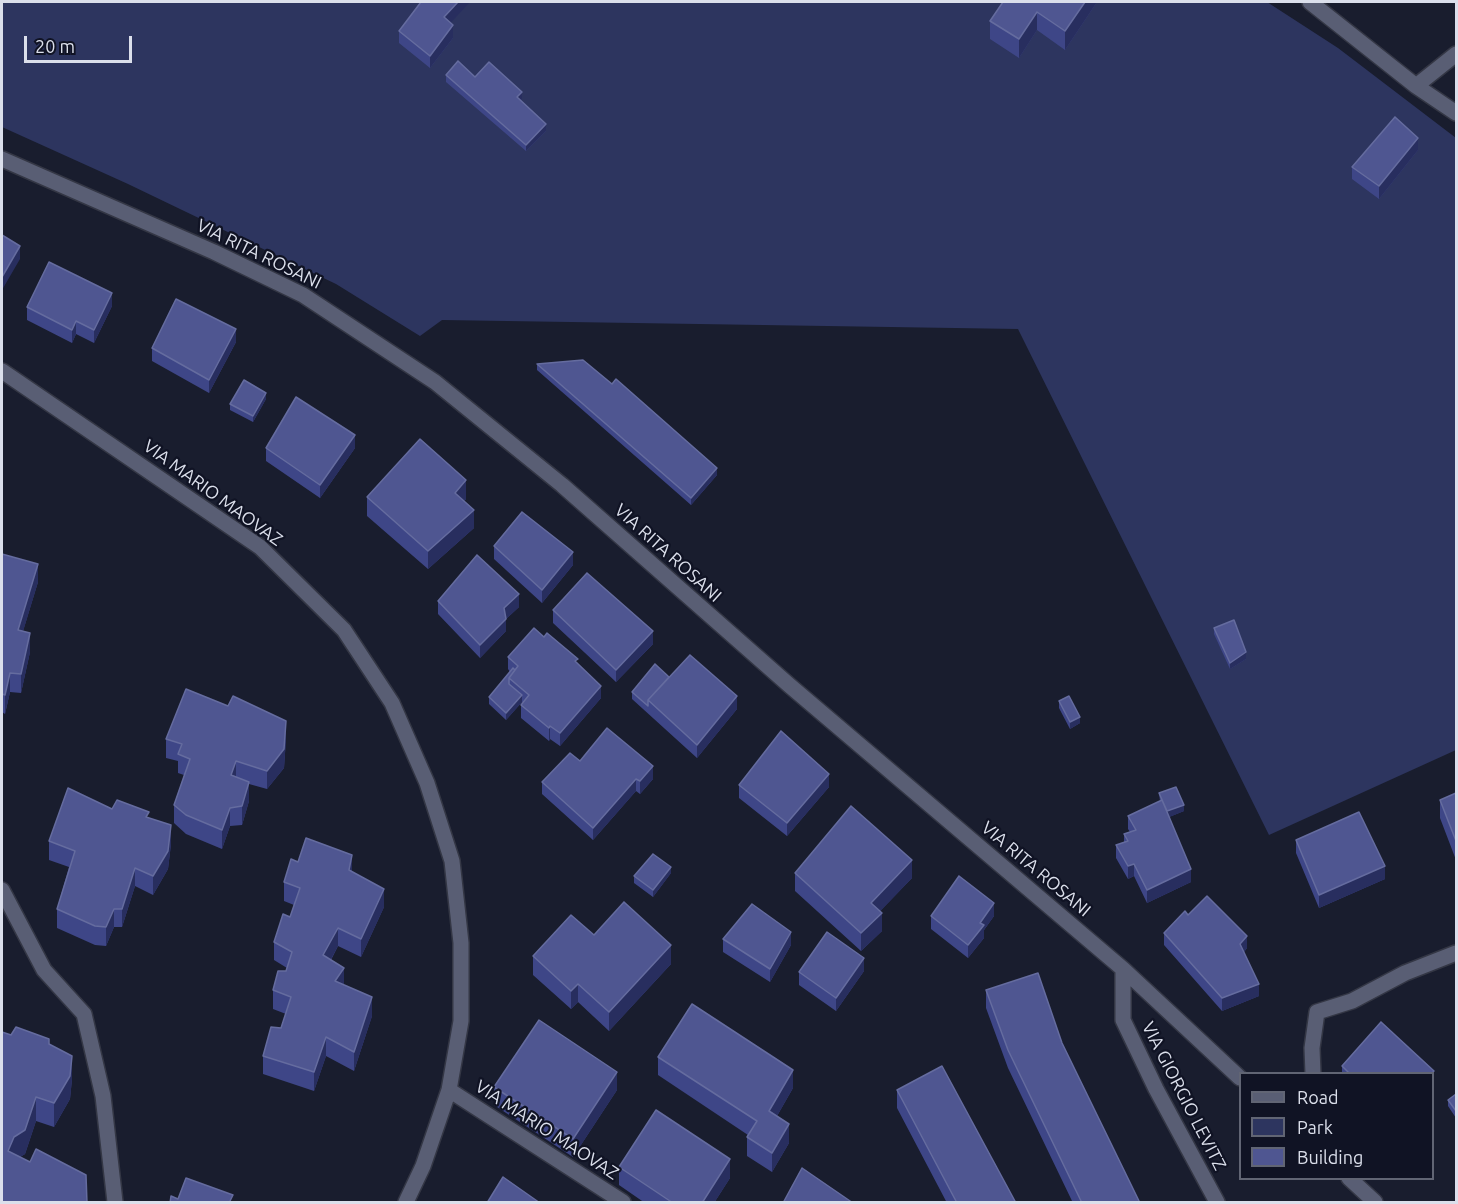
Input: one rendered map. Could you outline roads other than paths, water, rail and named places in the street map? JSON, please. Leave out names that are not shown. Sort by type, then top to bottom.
[{"type":"street","points":[[1310,2],[1416,86],[1456,113]]},
{"type":"street","points":[[1416,86],[1456,54]]},
{"type":"street","name":"VIA RITA ROSANI","points":[[2,159],[214,252],[303,295],[435,382],[562,484],[757,657],[1123,969],[1239,1077]]},
{"type":"street","name":"VIA MARIO MAOVAZ","points":[[2,371],[260,547],[344,630],[392,703],[427,783],[452,861],[461,943],[461,1021],[449,1090],[423,1167],[406,1203]]},
{"type":"street","points":[[2,890],[44,970],[84,1014],[103,1096],[116,1203]]},
{"type":"street","points":[[1312,1072],[1312,1048],[1317,1012],[1352,1001],[1406,973],[1456,953]]},
{"type":"street","name":"VIA GIORGIO LEVITZ","points":[[1123,969],[1124,1020],[1156,1089],[1217,1203]]},
{"type":"street","name":"VIA MARIO MAOVAZ","points":[[449,1090],[623,1203]]},
{"type":"street","points":[[1350,1180],[1375,1203]]}]
